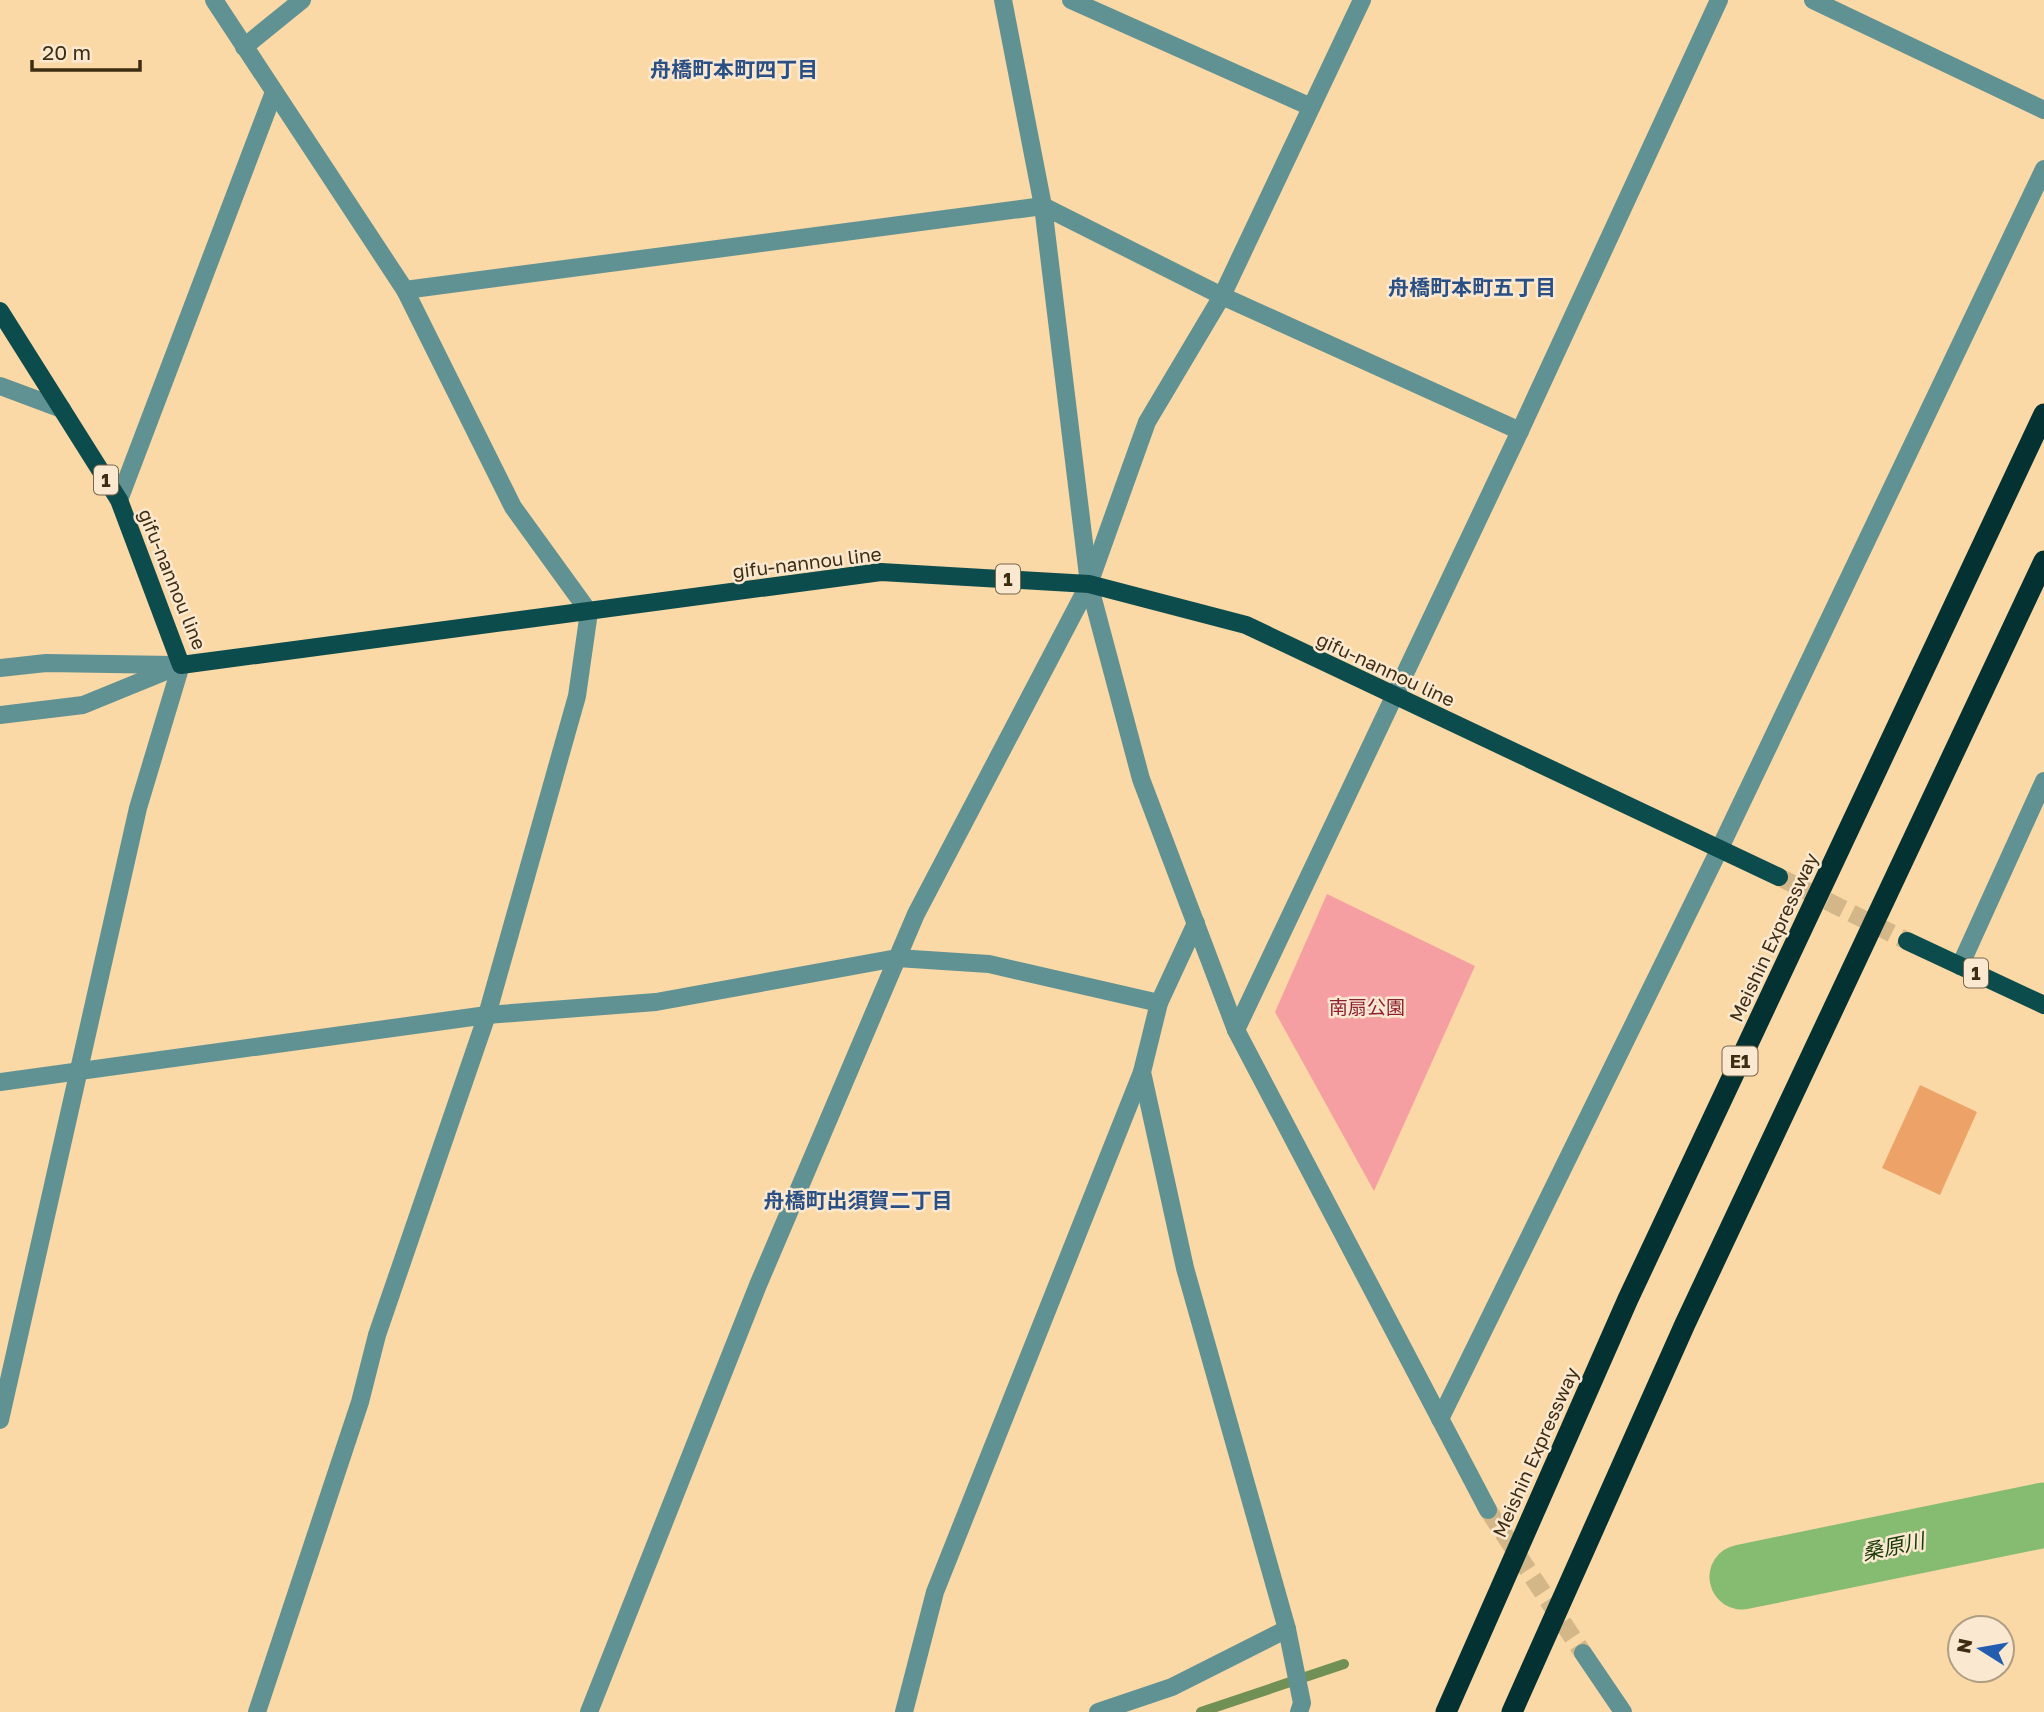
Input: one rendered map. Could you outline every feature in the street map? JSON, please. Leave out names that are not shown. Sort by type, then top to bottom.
[{"type":"highway","name":"Meishin Expressway","points":[[1446,1712],[1634,1286],[2044,414]]},
{"type":"highway","points":[[1512,1712],[1685,1324],[2044,561]]},
{"type":"main road","name":"gifu-nannou line","points":[[0,311],[119,500],[181,665],[881,572],[1089,584],[1246,625],[1779,877]]},
{"type":"main road","name":"1","points":[[1908,941],[2044,1005]]},
{"type":"street","points":[[214,0],[405,290],[513,507],[589,612],[578,696],[487,1016],[377,1335],[360,1402],[257,1712]]},
{"type":"street","points":[[244,47],[302,0]]},
{"type":"street","points":[[1003,0],[1043,206],[1089,584],[1141,779],[1236,1030],[1488,1510]]},
{"type":"street","points":[[1070,0],[1094,5],[1311,107]]},
{"type":"street","points":[[589,1712],[758,1285],[916,914],[1089,584],[1147,422],[1222,296],[1362,0]]},
{"type":"street","points":[[1236,1030],[1520,431],[1719,0]]},
{"type":"street","points":[[1814,0],[2044,110]]},
{"type":"street","points":[[119,500],[274,92]]},
{"type":"street","points":[[1440,1419],[1720,848],[2044,169]]},
{"type":"street","points":[[405,290],[1043,206],[1222,296],[1520,431]]},
{"type":"street","points":[[0,386],[62,409]]},
{"type":"street","points":[[0,668],[46,663],[181,665]]},
{"type":"street","points":[[0,715],[83,705],[181,665]]},
{"type":"street","points":[[0,1420],[138,808],[181,665]]},
{"type":"street","points":[[1960,965],[2044,781]]},
{"type":"street","points":[[904,1712],[935,1592],[1142,1072],[1158,1003],[1196,923]]},
{"type":"street","points":[[0,1082],[487,1016],[656,1002],[897,958],[989,964],[1158,1003]]},
{"type":"street","points":[[1142,1072],[1185,1268],[1288,1634],[1302,1703],[1299,1712]]},
{"type":"street","points":[[1098,1712],[1172,1686],[1288,1634]]},
{"type":"street","points":[[1583,1653],[1623,1712]]},
{"type":"green space","name":"南扇公園","points":[[1327,894],[1475,966],[1374,1191],[1275,1012]]},
{"type":"building","points":[[1920,1085],[1977,1112],[1940,1195],[1882,1168]]},
{"type":"waterway","name":"桑原川","points":[[1742,1577],[2044,1515]]},
{"type":"waterway","points":[[1201,1712],[1344,1664]]},
{"type":"tunnel","points":[[1779,877],[1907,941]]},
{"type":"tunnel","points":[[1488,1510],[1583,1653]]},
{"type":"district","name":"舟橋町本町四丁目","points":[[734,69]]},
{"type":"district","name":"舟橋町本町五丁目","points":[[1472,287]]},
{"type":"district","name":"舟橋町出須賀二丁目","points":[[858,1200]]}]
